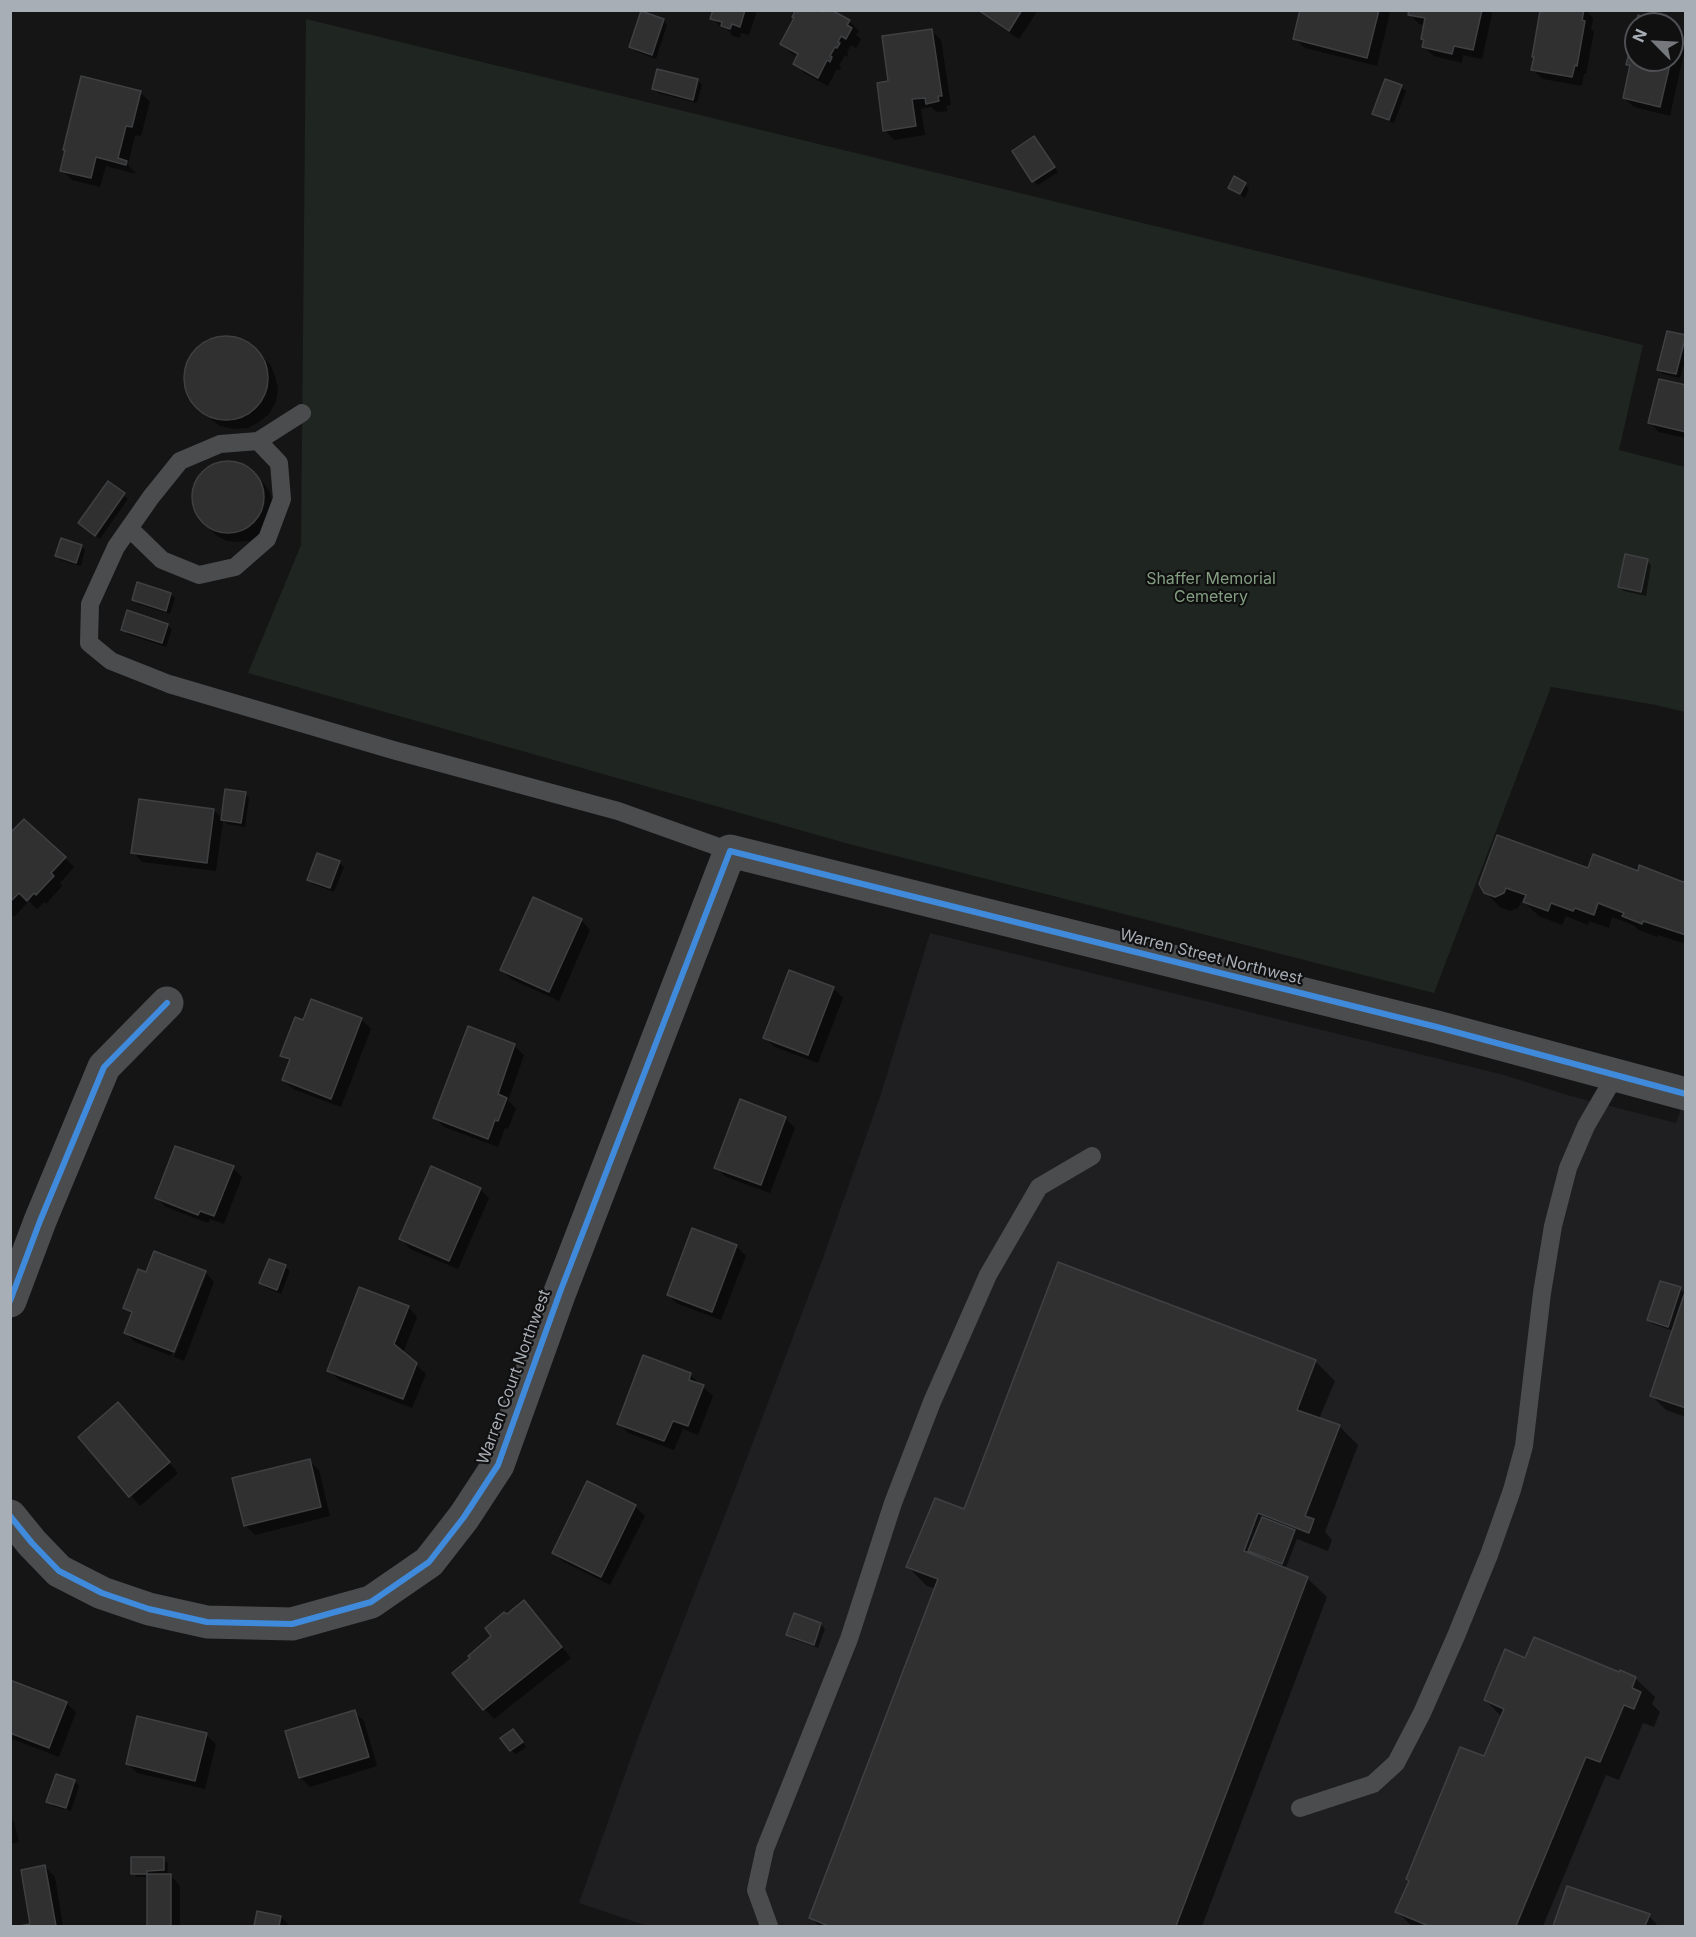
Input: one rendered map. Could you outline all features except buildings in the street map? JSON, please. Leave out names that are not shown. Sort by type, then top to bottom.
[{"type":"street","name":"Warren Street Northwest","points":[[729,851],[1437,1027],[1686,1094]]},
{"type":"street","name":"Warren Court Northwest","points":[[10,1516],[59,1571],[102,1593],[149,1609],[207,1622],[292,1624],[371,1602],[429,1563],[464,1517],[498,1466],[564,1282],[729,851]]},
{"type":"street","points":[[10,1301],[40,1221],[104,1067],[167,1003]]},
{"type":"lane","points":[[302,413],[258,441],[220,444],[180,461],[116,547],[90,604],[89,643],[111,661],[169,684],[382,747],[618,811],[729,851]]},
{"type":"lane","points":[[129,528],[162,560],[199,574],[235,567],[267,539],[282,499],[279,463],[258,441]]},
{"type":"lane","points":[[1300,1808],[1373,1784],[1396,1763],[1422,1713],[1456,1636],[1489,1555],[1512,1490],[1524,1446],[1542,1293],[1553,1226],[1568,1168],[1586,1126],[1615,1076]]},
{"type":"lane","points":[[769,1926],[756,1890],[765,1849],[849,1639],[893,1503],[932,1402],[988,1275],[1039,1187],[1092,1156]]},
{"type":"shaded area","points":[[930,933],[1504,1075],[1567,1095],[1676,1123],[1685,1098],[1685,1926],[647,1926],[579,1903],[639,1735],[823,1258],[881,1094]]},
{"type":"green space","name":"Shaffer Memorial Cemetery","points":[[306,19],[1643,345],[1619,450],[1685,467],[1685,712],[1551,687],[1434,993],[849,844],[248,673],[301,545]]},
{"type":"cycle path","points":[[10,1516],[59,1571],[102,1593],[149,1609],[207,1622],[292,1624],[371,1602],[429,1562],[464,1517],[498,1465],[560,1292],[730,851],[1437,1027],[1686,1094]]},
{"type":"cycle path","points":[[10,1301],[40,1221],[104,1067],[167,1003]]}]
